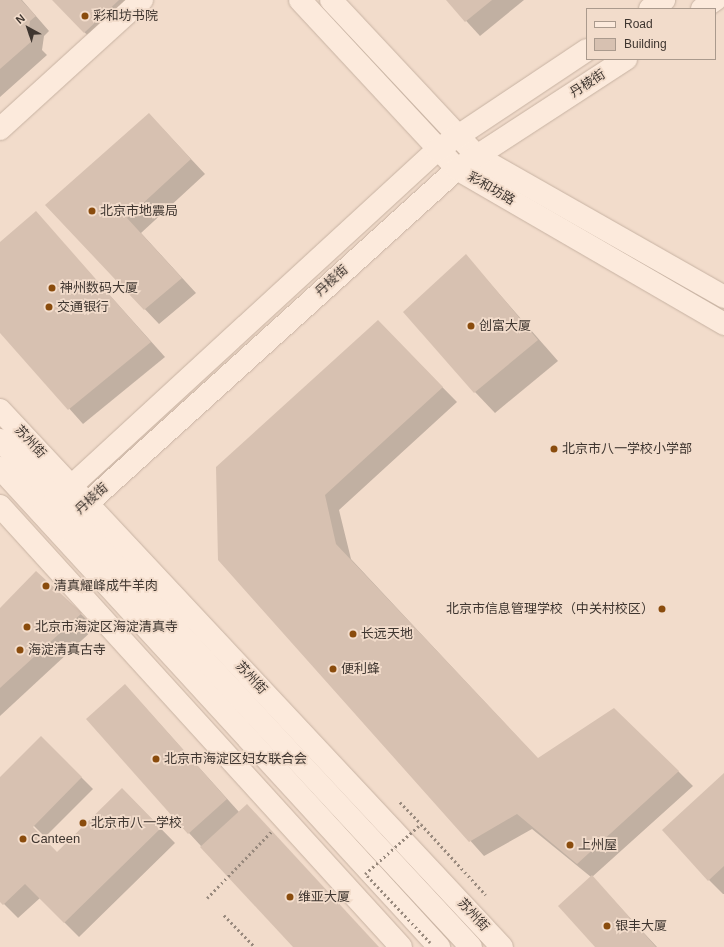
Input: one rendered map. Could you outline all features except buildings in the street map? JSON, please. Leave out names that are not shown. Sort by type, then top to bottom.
[{"type":"main road","points":[[0,129],[142,0]]},
{"type":"main road","name":"彩和坊路","points":[[300,0],[437,150],[457,169],[724,324]]},
{"type":"main road","name":"彩和坊路","points":[[331,0],[456,136],[478,157],[724,297]]},
{"type":"main road","points":[[652,8],[664,0]]},
{"type":"main road","points":[[703,8],[715,0]]},
{"type":"main road","name":"丹棱街","points":[[56,500],[437,150],[586,51]]},
{"type":"main road","name":"丹棱街","points":[[72,516],[457,169],[478,157],[624,60]]},
{"type":"main road","name":"苏州街","points":[[0,410],[56,500],[471,947]]},
{"type":"main road","name":"苏州街","points":[[0,440],[56,500],[502,947]]},
{"type":"main road","name":"苏州街","points":[[0,468],[56,500]]},
{"type":"main road","points":[[0,506],[401,947]]},
{"type":"main road","name":"苏州街","points":[[72,516],[434,945]]},
{"type":"path","points":[[400,802],[486,895]]},
{"type":"path","points":[[207,898],[284,818]]},
{"type":"path","points":[[421,824],[365,874],[434,945]]},
{"type":"path","points":[[224,915],[256,947]]},
{"type":"place","name":"彩和坊书院","points":[[85,16]]},
{"type":"place","name":"北京市地震局","points":[[92,211]]},
{"type":"place","name":"神州数码大厦","points":[[52,288]]},
{"type":"place","name":"交通银行","points":[[49,307]]},
{"type":"place","name":"创富大厦","points":[[471,326]]},
{"type":"place","name":"北京市八一学校小学部","points":[[554,449]]},
{"type":"place","name":"清真耀峰成牛羊肉","points":[[46,586]]},
{"type":"place","name":"北京市信息管理学校（中关村校区）","points":[[662,609]]},
{"type":"place","name":"北京市海淀区海淀清真寺","points":[[27,627]]},
{"type":"place","name":"长远天地","points":[[353,634]]},
{"type":"place","name":"海淀清真古寺","points":[[20,650]]},
{"type":"place","name":"便利蜂","points":[[333,669]]},
{"type":"place","name":"北京市海淀区妇女联合会","points":[[156,759]]},
{"type":"place","name":"北京市八一学校","points":[[83,823]]},
{"type":"place","name":"Canteen","points":[[23,839]]},
{"type":"place","name":"上州屋","points":[[570,845]]},
{"type":"place","name":"维亚大厦","points":[[290,897]]},
{"type":"place","name":"银丰大厦","points":[[607,926]]}]
